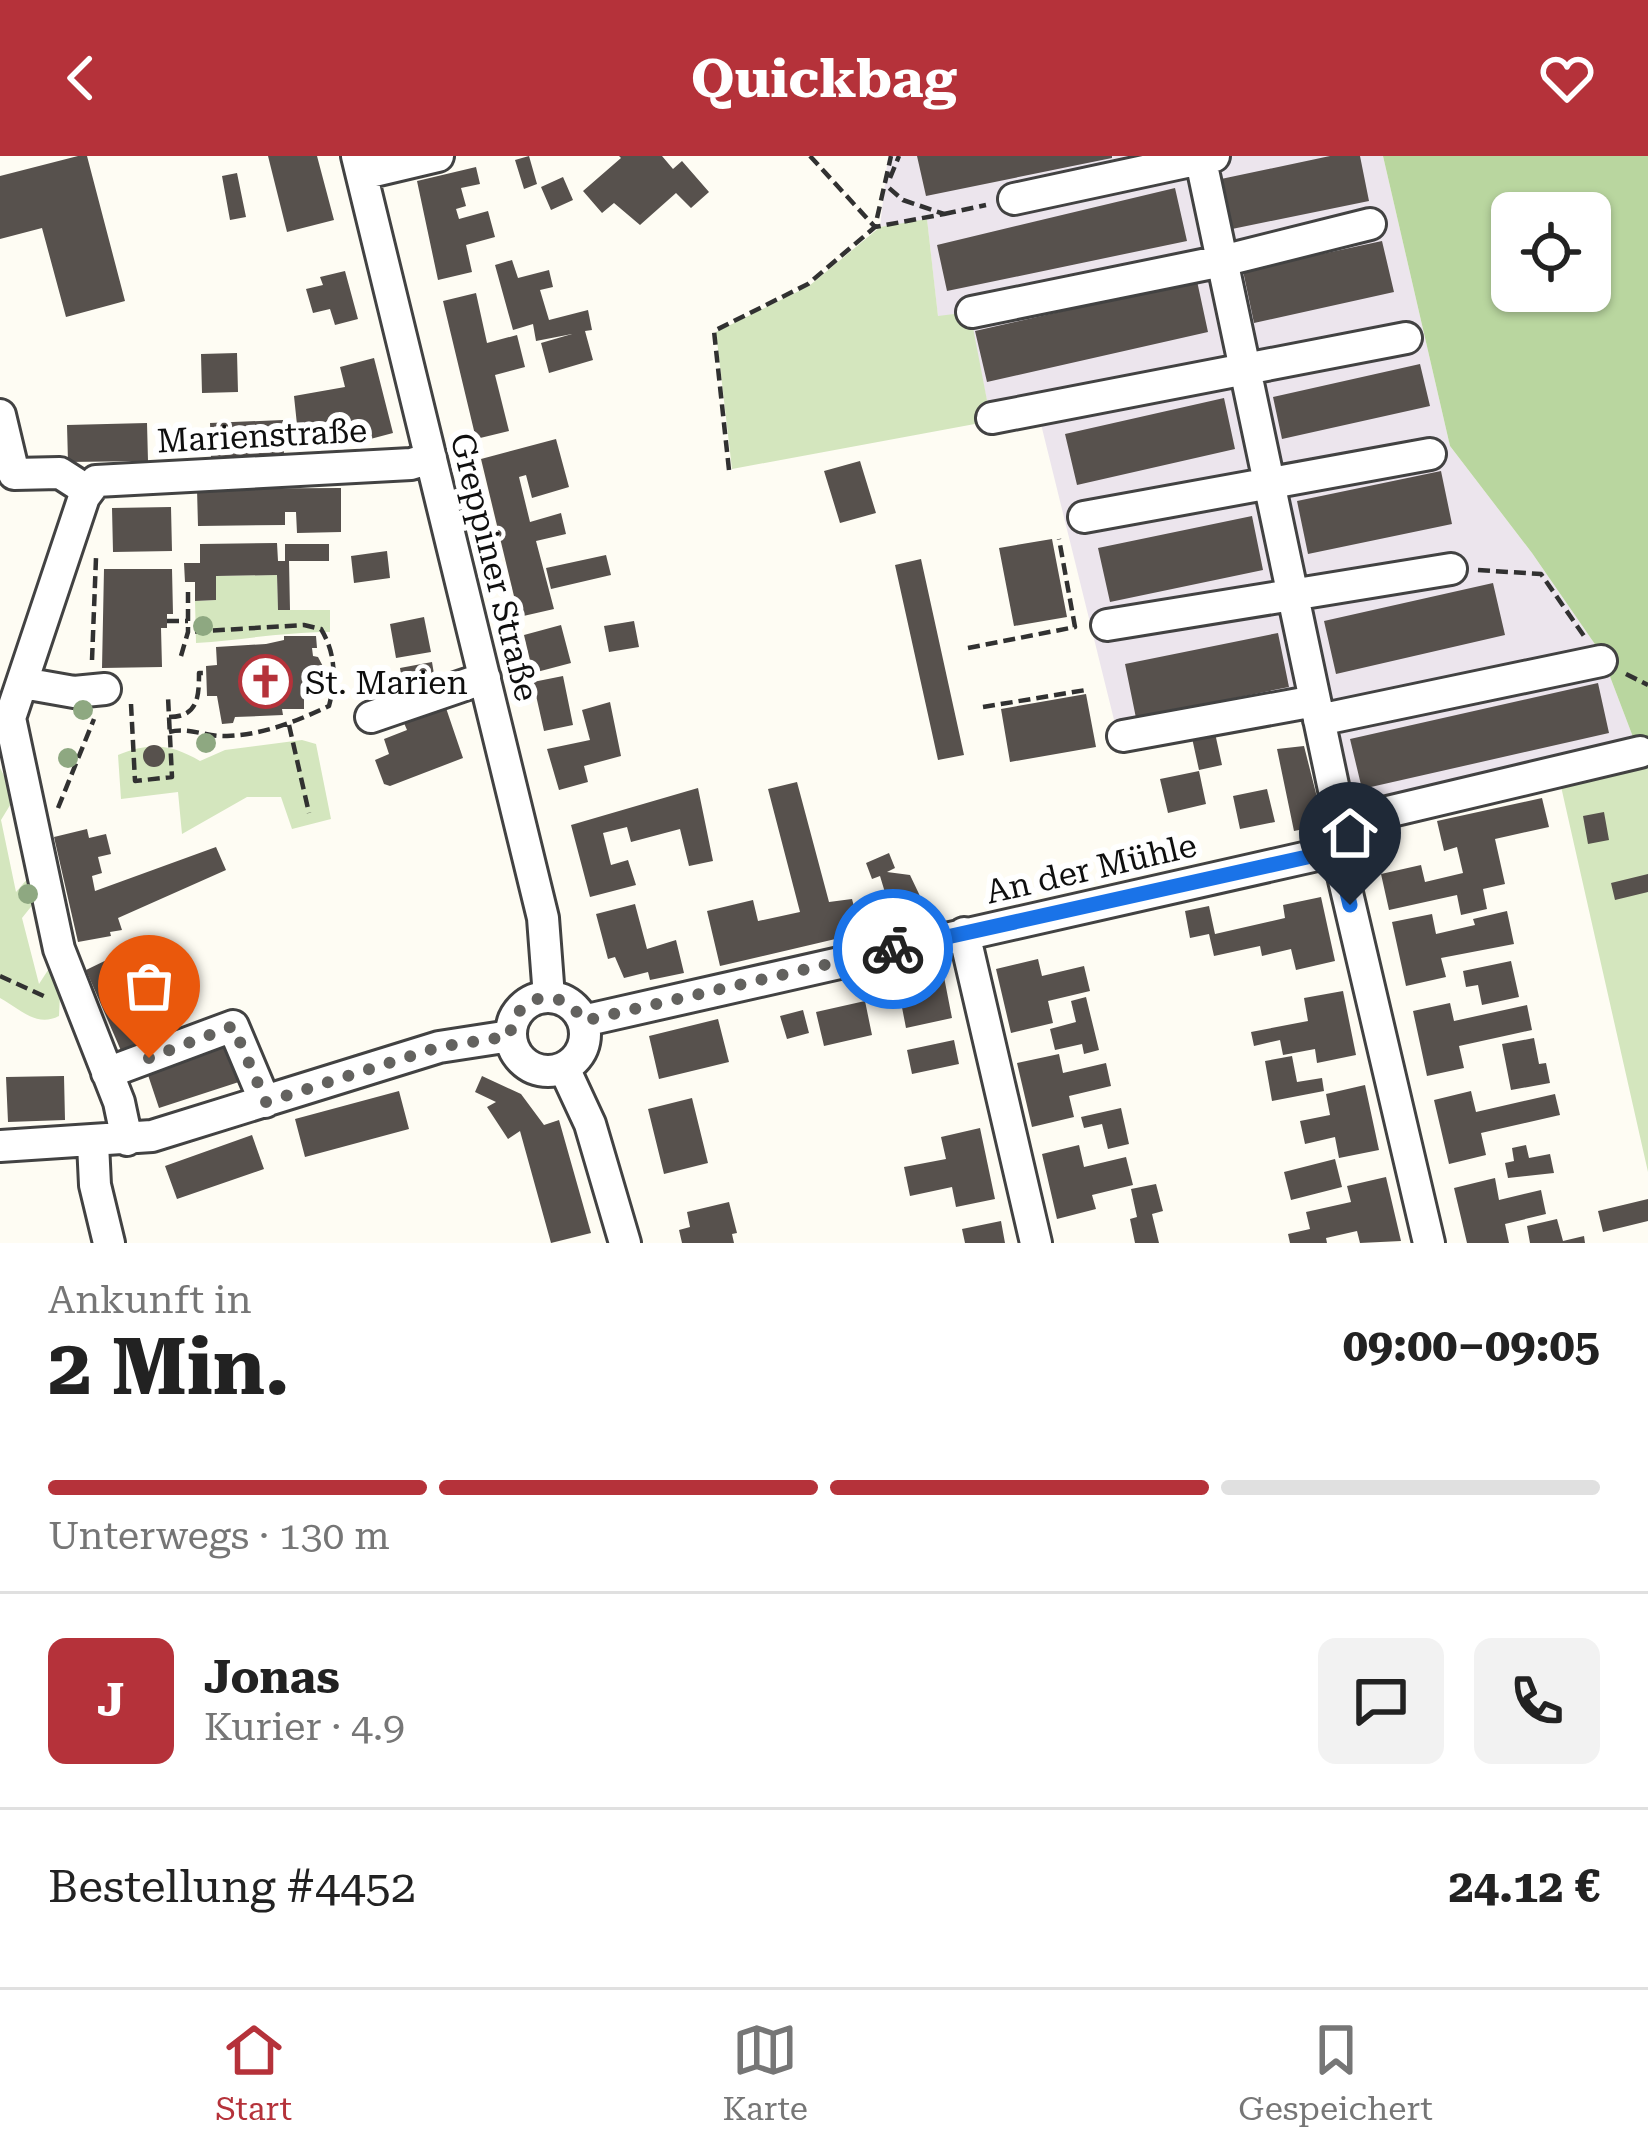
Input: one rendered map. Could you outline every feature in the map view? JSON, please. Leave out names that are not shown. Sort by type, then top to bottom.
[{"type":"street","points":[[359,165],[438,156]]},
{"type":"street","points":[[1014,199],[1205,157],[1222,261],[1341,823],[1334,856],[1340,863],[1430,1243]]},
{"type":"street","name":"Greppiner Straße","points":[[359,165],[543,918],[548,997]]},
{"type":"street","points":[[972,312],[1222,261],[1370,224]]},
{"type":"street","points":[[992,418],[1406,338]]},
{"type":"street","points":[[0,415],[14,474],[60,473],[92,486],[5,722],[59,949],[107,1073],[127,1140]]},
{"type":"street","points":[[1084,517],[1430,454]]},
{"type":"street","name":"Marienstraße","points":[[92,486],[411,464],[431,458]]},
{"type":"street","points":[[1107,625],[1451,568]]},
{"type":"street","points":[[1123,736],[1317,711],[1601,662]]},
{"type":"street","points":[[371,717],[484,678]]},
{"type":"street","points":[[23,683],[74,692],[110,692]]},
{"type":"street","points":[[1341,823],[1640,752]]},
{"type":"street","name":"An der Mühle","points":[[583,1021],[1325,853],[1334,856]]},
{"type":"street","points":[[964,933],[1036,1243]]},
{"type":"street","points":[[548,997],[567,1002],[583,1021],[583,1048],[564,1068],[546,1072],[529,1066],[516,1054],[510,1036],[520,1008],[548,997]]},
{"type":"street","points":[[107,1073],[233,1026],[266,1102]]},
{"type":"street","points":[[0,1146],[127,1140],[185,1128],[439,1047],[510,1036]]},
{"type":"street","points":[[564,1068],[590,1124],[625,1243]]},
{"type":"street","points":[[93,1143],[95,1184],[109,1243]]},
{"type":"path","points":[[810,156],[875,226]]},
{"type":"path","points":[[875,226],[895,156]]},
{"type":"path","points":[[887,186],[903,200],[944,214]]},
{"type":"path","points":[[729,470],[714,331],[808,284],[875,226],[1014,199]]},
{"type":"path","points":[[968,648],[1075,627],[1059,538]]},
{"type":"path","points":[[96,547],[110,692],[135,781],[172,777],[168,697]]},
{"type":"path","points":[[1451,568],[1540,574],[1601,662],[1648,685]]},
{"type":"path","points":[[181,656],[188,632],[188,592]]},
{"type":"path","points":[[167,621],[188,621]]},
{"type":"path","points":[[170,732],[186,728],[227,736],[289,724],[329,706],[335,681],[330,644],[321,629],[304,625],[188,632]]},
{"type":"path","points":[[169,717],[182,717],[194,709],[200,673]]},
{"type":"path","points":[[983,707],[1086,690]]},
{"type":"path","points":[[38,851],[110,692]]},
{"type":"path","points":[[289,724],[309,813]]},
{"type":"path","points":[[0,976],[84,1015]]},
{"type":"shaded area","points":[[888,156],[1383,156],[1450,446],[1601,653],[1641,758],[1337,838],[1303,707],[1119,740],[1038,412],[991,421],[969,312],[938,317],[927,220],[880,227]]},
{"type":"green space","points":[[1383,156],[1648,156],[1648,757],[1641,758],[1601,653],[1450,446]]},
{"type":"green space","points":[[927,219],[938,316],[970,312],[991,421],[732,469],[716,332],[809,286],[880,227]]},
{"type":"green space","points":[[277,575],[278,610],[330,610],[330,632],[196,643],[195,601],[216,600],[216,576]]},
{"type":"green space","points":[[302,740],[316,744],[331,819],[292,829],[281,797],[247,797],[182,834],[178,792],[121,799],[118,755],[130,751],[160,747],[200,761],[225,750]]},
{"type":"green space","points":[[1648,757],[1648,1172],[1560,782]]},
{"type":"green space","points":[[0,768],[15,797],[1,820],[16,892],[29,877],[34,903],[22,918],[39,984],[52,964],[60,994],[59,1016],[51,1019],[28,1015],[0,998]]},
{"type":"building","points":[[87,156],[125,301],[66,317],[42,228],[0,239],[0,176]]},
{"type":"building","points":[[268,156],[317,156],[334,220],[287,232]]},
{"type":"building","points":[[529,156],[537,184],[524,189],[515,160]]},
{"type":"building","points":[[619,156],[662,156],[673,169],[682,161],[709,192],[691,208],[676,193],[640,225],[614,203],[602,213],[583,191]]},
{"type":"building","points":[[917,156],[1112,156],[1112,158],[926,196]]},
{"type":"building","points":[[1330,156],[1360,156],[1369,201],[1232,229],[1221,179]]},
{"type":"building","points":[[476,167],[480,184],[461,188],[466,206],[456,209],[459,219],[488,211],[495,237],[466,245],[472,272],[438,280],[417,181]]},
{"type":"building","points":[[237,173],[246,217],[230,220],[222,176]]},
{"type":"building","points":[[563,177],[573,200],[551,210],[541,187]]},
{"type":"building","points":[[1175,188],[1187,241],[947,291],[937,245]]},
{"type":"building","points":[[1382,241],[1394,292],[1254,323],[1243,271]]},
{"type":"building","points":[[512,260],[518,278],[549,270],[553,287],[540,290],[549,320],[588,310],[592,330],[585,331],[593,360],[549,373],[541,343],[572,334],[536,341],[533,324],[513,330],[495,265]]},
{"type":"building","points":[[345,271],[358,319],[335,325],[330,309],[313,313],[306,289],[323,285],[320,277]]},
{"type":"building","points":[[1197,281],[1208,332],[987,382],[975,331]]},
{"type":"building","points":[[476,293],[487,343],[517,335],[525,367],[495,375],[509,431],[476,439],[443,301]]},
{"type":"building","points":[[237,353],[238,392],[202,393],[201,354]]},
{"type":"building","points":[[374,358],[393,433],[359,442],[299,444],[294,396],[345,387],[340,367]]},
{"type":"building","points":[[1420,364],[1430,406],[1282,439],[1273,397]]},
{"type":"building","points":[[1224,398],[1235,449],[1077,485],[1065,434]]},
{"type":"building","points":[[283,420],[284,454],[211,457],[210,423]]},
{"type":"building","points":[[147,423],[148,461],[68,462],[67,425]]},
{"type":"building","points":[[556,439],[569,487],[532,498],[526,475],[519,477],[530,522],[561,513],[566,534],[536,541],[554,609],[519,617],[481,459]]},
{"type":"building","points":[[860,461],[876,513],[840,523],[824,471]]},
{"type":"building","points":[[1441,471],[1452,524],[1308,554],[1297,501]]},
{"type":"building","points":[[341,488],[341,532],[297,533],[296,512],[285,512],[285,525],[198,526],[197,489]]},
{"type":"building","points":[[171,507],[172,551],[113,552],[112,508]]},
{"type":"building","points":[[1252,516],[1263,570],[1110,602],[1098,548]]},
{"type":"building","points":[[1052,539],[1067,617],[1014,626],[999,548]]},
{"type":"building","points":[[277,543],[278,561],[285,561],[285,544],[329,544],[329,561],[289,561],[290,610],[278,610],[277,575],[216,576],[216,600],[195,601],[195,582],[185,582],[184,563],[200,563],[200,544]]},
{"type":"building","points":[[387,551],[390,578],[354,583],[351,556]]},
{"type":"building","points":[[606,555],[611,575],[551,589],[546,568]]},
{"type":"building","points":[[921,559],[964,755],[938,760],[895,565]]},
{"type":"building","points":[[104,569],[172,569],[173,614],[167,614],[167,628],[161,628],[162,667],[102,668]]},
{"type":"building","points":[[1493,583],[1505,635],[1336,674],[1324,621]]},
{"type":"building","points":[[424,617],[431,652],[396,658],[390,624]]},
{"type":"building","points":[[634,621],[639,647],[609,652],[604,626]]},
{"type":"building","points":[[561,625],[571,663],[533,673],[524,635]]},
{"type":"building","points":[[1278,633],[1289,687],[1136,718],[1125,664]]},
{"type":"building","name":"St. Marien","points":[[284,636],[316,636],[313,656],[327,674],[322,691],[304,695],[304,709],[235,717],[233,723],[222,724],[217,696],[207,696],[206,666],[217,665],[216,647],[266,644],[284,640]]},
{"type":"building","points":[[432,662],[437,692],[405,698],[400,668]]},
{"type":"building","points":[[563,676],[573,725],[544,731],[533,682]]},
{"type":"building","points":[[1598,683],[1609,733],[1362,789],[1350,739]]},
{"type":"building","points":[[1086,694],[1096,747],[1010,762],[1001,709]]},
{"type":"building","points":[[610,702],[621,756],[584,766],[588,782],[559,790],[547,749],[590,740],[582,710]]},
{"type":"building","points":[[446,708],[463,758],[390,786],[384,784],[375,760],[389,754],[384,739],[407,730],[404,723]]},
{"type":"building","points":[[1215,733],[1222,765],[1199,770],[1192,738]]},
{"type":"building","points":[[154,745],[165,756],[154,767],[143,756]]},
{"type":"building","points":[[1304,746],[1324,825],[1294,831],[1277,749]]},
{"type":"building","points":[[1199,771],[1206,804],[1168,813],[1160,779]]},
{"type":"building","points":[[797,782],[829,902],[852,899],[861,933],[720,966],[707,911],[753,900],[758,921],[800,912],[768,789]]},
{"type":"building","points":[[698,788],[713,861],[689,866],[680,829],[631,842],[627,827],[603,833],[611,865],[628,860],[636,885],[590,897],[571,825]]},
{"type":"building","points":[[1267,789],[1275,822],[1240,829],[1233,796]]},
{"type":"building","points":[[1542,798],[1549,827],[1495,839],[1505,884],[1483,889],[1487,909],[1461,915],[1457,895],[1389,910],[1381,874],[1421,865],[1425,882],[1463,873],[1457,847],[1444,851],[1437,821]]},
{"type":"building","points":[[1604,812],[1609,840],[1588,844],[1583,816]]},
{"type":"building","points":[[87,829],[89,838],[106,834],[111,854],[98,857],[102,873],[92,876],[95,891],[216,847],[226,870],[118,918],[122,930],[110,932],[111,936],[78,942],[54,837]]},
{"type":"building","points":[[889,853],[895,868],[887,872],[910,875],[929,915],[912,919],[904,903],[895,907],[897,925],[873,929],[870,913],[890,909],[880,876],[872,879],[866,863]]},
{"type":"building","points":[[1648,874],[1648,892],[1615,900],[1611,883]]},
{"type":"building","points":[[1321,897],[1335,961],[1296,970],[1291,949],[1262,956],[1260,946],[1214,956],[1209,934],[1190,938],[1185,911],[1209,906],[1215,934],[1285,918],[1283,905]]},
{"type":"building","points":[[635,904],[647,949],[676,940],[684,973],[650,980],[648,972],[624,978],[615,957],[608,959],[596,914]]},
{"type":"building","points":[[1507,911],[1514,944],[1441,958],[1446,977],[1406,986],[1392,922],[1432,914],[1436,934]]},
{"type":"building","points":[[117,955],[133,988],[144,983],[170,1038],[122,1053],[86,970]]},
{"type":"building","points":[[1038,959],[1042,976],[1084,966],[1090,991],[1048,1001],[1053,1023],[1011,1033],[996,969]]},
{"type":"building","points":[[1511,961],[1519,997],[1482,1005],[1478,985],[1466,987],[1463,971]]},
{"type":"building","points":[[944,977],[952,1018],[906,1028],[898,987]]},
{"type":"building","points":[[1343,991],[1356,1055],[1317,1063],[1315,1049],[1283,1055],[1280,1040],[1254,1046],[1251,1032],[1308,1021],[1304,998]]},
{"type":"building","points":[[1086,997],[1099,1050],[1084,1054],[1082,1044],[1055,1050],[1050,1029],[1076,1022],[1071,1001]]},
{"type":"building","points":[[865,1001],[872,1035],[824,1046],[816,1012]]},
{"type":"building","points":[[1450,1003],[1454,1021],[1527,1005],[1532,1030],[1459,1046],[1464,1068],[1427,1076],[1413,1011]]},
{"type":"building","points":[[803,1010],[809,1033],[787,1039],[780,1016]]},
{"type":"building","points":[[718,1019],[729,1062],[659,1079],[649,1036]]},
{"type":"building","points":[[1534,1038],[1539,1064],[1546,1063],[1550,1083],[1511,1090],[1502,1044]]},
{"type":"building","points":[[954,1040],[959,1064],[912,1074],[907,1050]]},
{"type":"building","points":[[233,1041],[245,1080],[159,1108],[146,1069]]},
{"type":"building","points":[[1059,1054],[1063,1073],[1106,1063],[1111,1086],[1069,1096],[1074,1117],[1032,1127],[1017,1063]]},
{"type":"building","points":[[1292,1056],[1297,1082],[1322,1078],[1324,1091],[1272,1101],[1265,1061]]},
{"type":"building","points":[[64,1076],[65,1120],[8,1122],[6,1077]]},
{"type":"building","points":[[482,1076],[521,1094],[544,1125],[559,1120],[591,1233],[551,1243],[520,1131],[508,1139],[487,1107],[496,1102],[475,1092]]},
{"type":"building","points":[[1365,1085],[1379,1150],[1339,1158],[1335,1137],[1305,1144],[1300,1121],[1330,1115],[1326,1094]]},
{"type":"building","points":[[399,1091],[409,1129],[305,1157],[295,1119]]},
{"type":"building","points":[[1471,1091],[1476,1112],[1555,1094],[1560,1115],[1481,1133],[1486,1155],[1449,1164],[1434,1100]]},
{"type":"building","points":[[692,1098],[708,1163],[664,1174],[648,1109]]},
{"type":"building","points":[[1121,1108],[1129,1144],[1108,1149],[1102,1124],[1084,1128],[1081,1117]]},
{"type":"building","points":[[980,1128],[995,1199],[956,1207],[952,1187],[910,1196],[904,1167],[946,1159],[941,1137]]},
{"type":"building","points":[[252,1135],[264,1169],[177,1199],[165,1166]]},
{"type":"building","points":[[1079,1145],[1084,1167],[1126,1157],[1133,1185],[1092,1195],[1096,1209],[1057,1219],[1042,1154]]},
{"type":"building","points":[[1526,1145],[1529,1158],[1550,1154],[1554,1173],[1508,1178],[1505,1163],[1514,1161],[1512,1148]]},
{"type":"building","points":[[1335,1159],[1342,1187],[1291,1200],[1284,1172]]},
{"type":"building","points":[[1386,1177],[1401,1241],[1360,1243],[1357,1231],[1326,1238],[1327,1243],[1290,1243],[1288,1234],[1310,1229],[1306,1212],[1351,1202],[1347,1186]]},
{"type":"building","points":[[1495,1178],[1499,1200],[1541,1190],[1546,1214],[1505,1224],[1509,1243],[1467,1243],[1454,1188]]},
{"type":"building","points":[[1156,1184],[1163,1211],[1152,1214],[1159,1243],[1135,1243],[1130,1219],[1137,1217],[1131,1189]]},
{"type":"building","points":[[1648,1199],[1648,1221],[1603,1232],[1598,1211]]},
{"type":"building","points":[[729,1202],[737,1233],[732,1234],[734,1243],[682,1243],[679,1230],[690,1227],[687,1212]]},
{"type":"building","points":[[1557,1219],[1563,1241],[1584,1236],[1585,1243],[1530,1243],[1527,1226]]},
{"type":"building","points":[[1001,1221],[1005,1243],[965,1243],[962,1229]]},
{"type":"way so far","points":[[149,1058],[233,1026],[266,1102],[439,1047],[510,1036],[517,1013],[536,998],[567,1002],[583,1021],[893,949]]},
{"type":"place","name":"St. Marien","points":[[266,682]]},
{"type":"route","points":[[893,949],[1325,853],[1340,863],[1350,905]]}]
